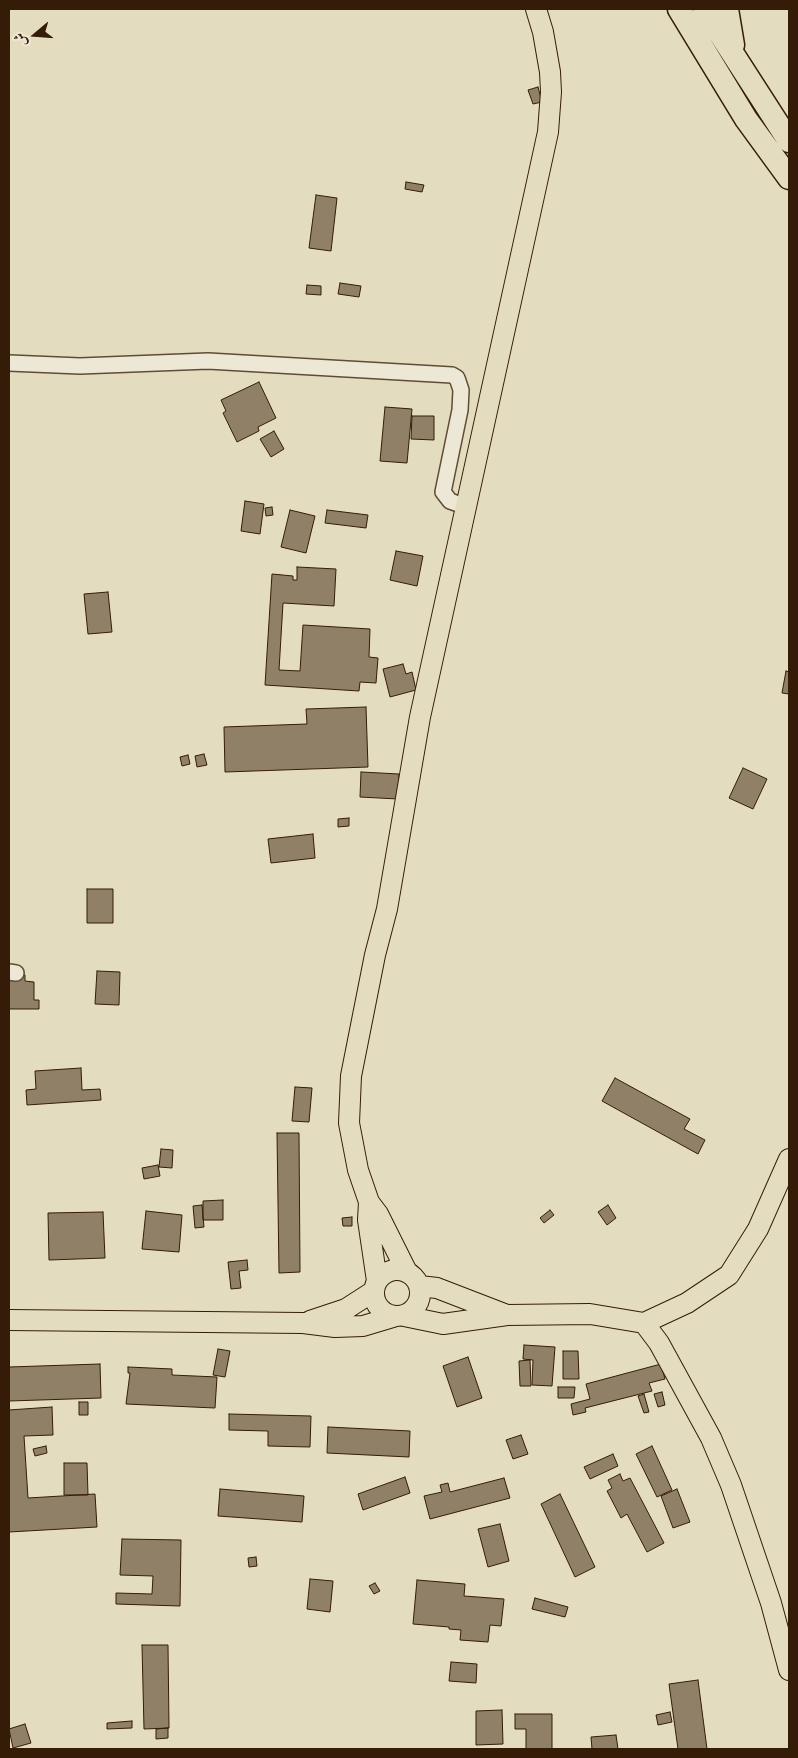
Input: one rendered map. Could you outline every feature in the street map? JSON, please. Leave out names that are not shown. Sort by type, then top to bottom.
[{"type":"highway","points":[[679,9],[746,119],[789,178]]},
{"type":"highway","points":[[704,9],[789,141]]},
{"type":"highway","points":[[727,9],[734,54]]},
{"type":"main road","points":[[536,9],[547,52],[550,79],[550,112],[544,152],[464,506],[420,717],[387,909],[375,955],[351,1076],[349,1123],[351,1142],[369,1202],[368,1220],[379,1308],[398,1316],[443,1324],[507,1315],[590,1314],[644,1323],[687,1303],[730,1275],[758,1229],[789,1159]]},
{"type":"main road","points":[[9,1320],[303,1323],[335,1327],[363,1326],[398,1316],[418,1305],[421,1296],[378,1214],[369,1202]]},
{"type":"main road","points":[[303,1323],[346,1309],[375,1286],[382,1275],[390,1271],[400,1270],[413,1279],[507,1315]]},
{"type":"main road","points":[[644,1323],[659,1343],[711,1438],[731,1485],[771,1603],[789,1670]]},
{"type":"street","points":[[9,364],[80,366],[208,361],[452,375],[457,378],[461,390],[460,410],[443,492],[450,501],[464,506]]},
{"type":"building","points":[[538,87],[542,102],[533,104],[528,90]]},
{"type":"building","points":[[406,182],[424,185],[422,192],[405,189]]},
{"type":"building","points":[[316,195],[337,198],[331,251],[309,248]]},
{"type":"building","points":[[340,283],[361,286],[359,297],[338,294]]},
{"type":"building","points":[[307,285],[321,286],[321,295],[306,294]]},
{"type":"building","points":[[259,382],[276,418],[258,427],[259,431],[237,442],[223,413],[226,411],[221,400]]},
{"type":"building","points":[[385,407],[412,409],[407,463],[380,461]]},
{"type":"building","points":[[412,416],[434,416],[434,440],[411,439]]},
{"type":"building","points":[[274,431],[284,449],[271,457],[260,439]]},
{"type":"building","points":[[245,501],[264,504],[260,534],[241,531]]},
{"type":"building","points":[[272,507],[273,515],[266,516],[265,508]]},
{"type":"building","points":[[290,510],[315,516],[306,553],[281,547]]},
{"type":"building","points":[[327,510],[368,515],[366,528],[325,523]]},
{"type":"building","points":[[396,551],[423,556],[417,586],[390,580]]},
{"type":"building","points":[[297,567],[336,569],[334,606],[283,603],[279,670],[300,671],[303,625],[370,629],[369,657],[378,658],[376,683],[360,682],[359,691],[265,685],[272,574],[293,576],[293,580],[297,580]]},
{"type":"building","points":[[108,592],[112,632],[88,634],[84,594]]},
{"type":"building","points":[[403,664],[406,674],[412,672],[416,690],[390,697],[383,669]]},
{"type":"building","points":[[786,671],[789,672],[789,694],[782,693]]},
{"type":"building","points":[[366,707],[368,767],[225,772],[224,727],[307,724],[306,709]]},
{"type":"building","points":[[204,754],[207,765],[197,767],[195,756]]},
{"type":"building","points":[[188,755],[190,764],[182,766],[180,757]]},
{"type":"building","points":[[743,768],[767,779],[753,809],[729,798]]},
{"type":"building","points":[[361,772],[399,774],[398,799],[360,797]]},
{"type":"building","points":[[349,818],[349,826],[338,827],[338,819]]},
{"type":"building","points":[[313,834],[315,858],[271,863],[268,839]]},
{"type":"building","points":[[87,889],[113,889],[113,923],[87,923]]},
{"type":"building","points":[[97,971],[120,972],[119,1005],[95,1004]]},
{"type":"building","points":[[9,975],[25,975],[25,981],[34,982],[34,1000],[39,1000],[39,1009],[9,1009]]},
{"type":"building","points":[[81,1068],[82,1090],[100,1089],[101,1100],[27,1105],[26,1090],[36,1089],[35,1071]]},
{"type":"building","points":[[615,1078],[690,1119],[684,1129],[705,1140],[698,1154],[602,1101]]},
{"type":"building","points":[[295,1087],[312,1088],[309,1122],[292,1121]]},
{"type":"building","points":[[277,1133],[299,1133],[300,1272],[279,1273]]},
{"type":"building","points":[[161,1149],[173,1150],[172,1168],[159,1167]]},
{"type":"building","points":[[158,1165],[160,1176],[144,1179],[142,1168]]},
{"type":"building","points":[[223,1200],[223,1220],[203,1220],[203,1201]]},
{"type":"building","points":[[202,1205],[204,1227],[195,1228],[193,1206]]},
{"type":"building","points":[[608,1205],[616,1218],[607,1225],[598,1212]]},
{"type":"building","points":[[550,1210],[554,1215],[544,1223],[540,1218]]},
{"type":"building","points":[[146,1211],[182,1215],[179,1252],[142,1249]]},
{"type":"building","points":[[103,1212],[105,1258],[49,1260],[48,1213]]},
{"type":"building","points":[[352,1217],[352,1226],[343,1226],[342,1218]]},
{"type":"building","points":[[247,1260],[248,1270],[239,1271],[241,1288],[231,1289],[228,1262]]},
{"type":"building","points":[[524,1345],[555,1347],[552,1386],[532,1385],[533,1360],[523,1359]]},
{"type":"building","points":[[218,1349],[230,1351],[225,1377],[213,1375]]},
{"type":"building","points":[[563,1351],[578,1351],[579,1379],[563,1379]]},
{"type":"building","points":[[468,1357],[482,1398],[457,1407],[443,1366]]},
{"type":"building","points":[[530,1360],[531,1386],[520,1386],[519,1361]]},
{"type":"building","points":[[100,1364],[101,1398],[9,1401],[9,1367]]},
{"type":"building","points":[[661,1364],[665,1379],[649,1383],[652,1391],[585,1408],[586,1412],[573,1415],[571,1404],[590,1399],[586,1384]]},
{"type":"building","points":[[128,1367],[172,1369],[172,1375],[217,1377],[215,1408],[126,1404],[130,1373],[128,1373]]},
{"type":"building","points":[[558,1387],[575,1387],[574,1398],[558,1398]]},
{"type":"building","points":[[662,1392],[665,1405],[658,1407],[654,1394]]},
{"type":"building","points":[[644,1394],[649,1412],[644,1413],[638,1396]]},
{"type":"building","points":[[79,1402],[88,1402],[88,1415],[79,1415]]},
{"type":"building","points":[[52,1407],[53,1435],[24,1436],[28,1498],[95,1494],[97,1527],[9,1532],[9,1410]]},
{"type":"building","points":[[229,1414],[311,1416],[310,1447],[268,1446],[268,1431],[229,1430]]},
{"type":"building","points":[[328,1427],[410,1431],[409,1457],[327,1453]]},
{"type":"building","points":[[521,1435],[528,1454],[513,1459],[506,1440]]},
{"type":"building","points":[[46,1446],[47,1453],[35,1456],[33,1449]]},
{"type":"building","points":[[652,1446],[672,1490],[657,1497],[636,1454]]},
{"type":"building","points":[[613,1454],[618,1466],[590,1479],[584,1467]]},
{"type":"building","points":[[64,1463],[87,1463],[88,1495],[64,1495]]},
{"type":"building","points":[[620,1474],[623,1481],[630,1478],[664,1543],[647,1552],[627,1514],[621,1518],[607,1491],[612,1488],[608,1480]]},
{"type":"building","points":[[405,1477],[410,1493],[363,1510],[358,1494]]},
{"type":"building","points":[[504,1478],[510,1498],[430,1519],[424,1496],[442,1492],[440,1485],[448,1483],[450,1492]]},
{"type":"building","points":[[220,1489],[304,1496],[302,1522],[218,1516]]},
{"type":"building","points":[[677,1489],[690,1522],[673,1528],[661,1496]]},
{"type":"building","points":[[560,1494],[595,1567],[575,1577],[541,1504]]},
{"type":"building","points":[[500,1524],[509,1561],[488,1567],[478,1529]]},
{"type":"building","points":[[122,1539],[181,1540],[180,1606],[116,1604],[116,1593],[152,1594],[153,1576],[120,1575]]},
{"type":"building","points":[[256,1557],[257,1566],[249,1567],[248,1558]]},
{"type":"building","points":[[310,1579],[333,1581],[330,1612],[307,1609]]},
{"type":"building","points":[[417,1580],[465,1584],[464,1596],[504,1599],[501,1626],[490,1625],[488,1642],[460,1640],[461,1630],[449,1629],[449,1627],[413,1624]]},
{"type":"building","points":[[375,1583],[380,1591],[374,1594],[369,1586]]},
{"type":"building","points":[[535,1598],[568,1607],[565,1617],[532,1609]]},
{"type":"building","points":[[142,1645],[168,1645],[169,1728],[144,1729]]},
{"type":"building","points":[[451,1662],[477,1664],[476,1683],[449,1681]]},
{"type":"building","points":[[698,1680],[707,1749],[678,1749],[669,1684]]},
{"type":"building","points":[[502,1710],[503,1744],[476,1745],[476,1711]]},
{"type":"building","points":[[670,1712],[672,1722],[658,1725],[656,1715]]},
{"type":"building","points":[[515,1714],[552,1714],[552,1749],[526,1749],[526,1729],[515,1729]]},
{"type":"building","points":[[132,1721],[132,1728],[107,1729],[107,1723]]},
{"type":"building","points":[[25,1724],[31,1743],[13,1748],[9,1729]]},
{"type":"building","points":[[168,1728],[168,1738],[156,1739],[156,1729]]},
{"type":"building","points":[[616,1735],[618,1749],[592,1749],[591,1737]]}]
